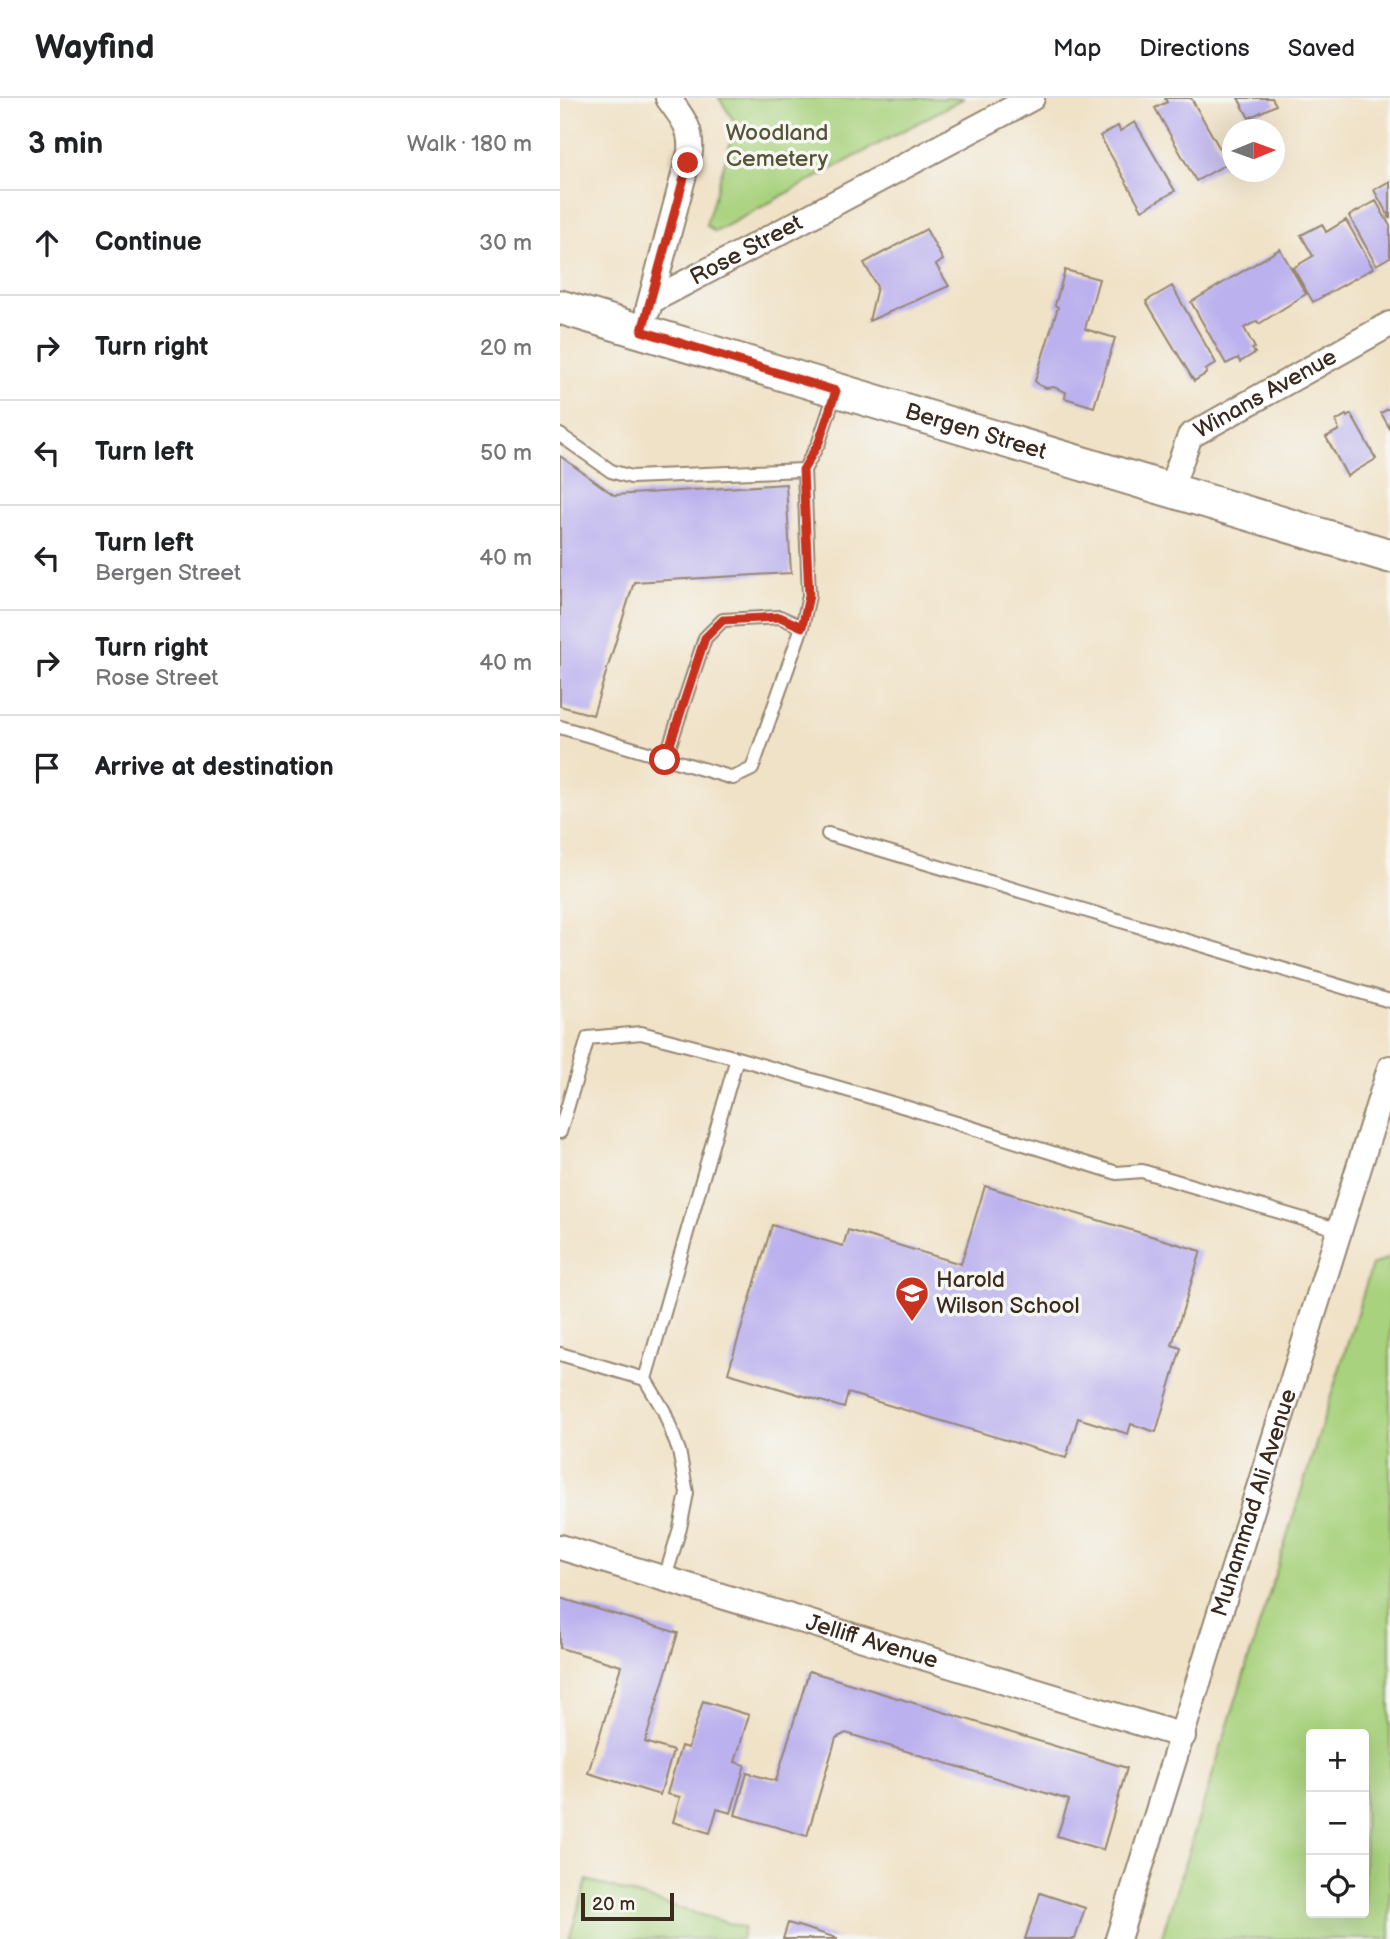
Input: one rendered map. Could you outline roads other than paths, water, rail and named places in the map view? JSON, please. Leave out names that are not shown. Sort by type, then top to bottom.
[{"type":"main road","name":"Bergen Street","points":[[560,307],[647,316],[836,391],[1390,556]]},
{"type":"street","name":"Rose Street","points":[[647,316],[688,163],[691,142],[687,124],[668,98]]},
{"type":"street","name":"Rose Street","points":[[647,316],[1032,98]]},
{"type":"street","name":"Winans Avenue","points":[[1170,491],[1190,436],[1390,324]]},
{"type":"street","name":"Muhammad Ali Avenue","points":[[1118,1939],[1390,1068]]},
{"type":"street","name":"Jelliff Avenue","points":[[560,1547],[1183,1736]]},
{"type":"lane","points":[[560,727],[733,778],[752,769],[802,627],[809,596],[803,470],[819,442],[836,391]]},
{"type":"lane","points":[[560,435],[611,471],[631,477],[803,470]]},
{"type":"lane","points":[[665,760],[705,638],[723,620],[780,617],[802,627]]},
{"type":"lane","points":[[828,834],[1390,1001]]},
{"type":"lane","points":[[560,1132],[588,1038],[641,1033],[905,1107],[1117,1173],[1142,1171],[1340,1230]]},
{"type":"lane","points":[[645,1379],[737,1058]]},
{"type":"lane","points":[[560,1354],[645,1379],[664,1410],[679,1451],[687,1493],[665,1578]]},
{"type":"place","name":"Harold Wilson School","points":[[912,1323]]},
{"type":"park label","name":"Woodland Cemetery","points":[[777,146]]}]
